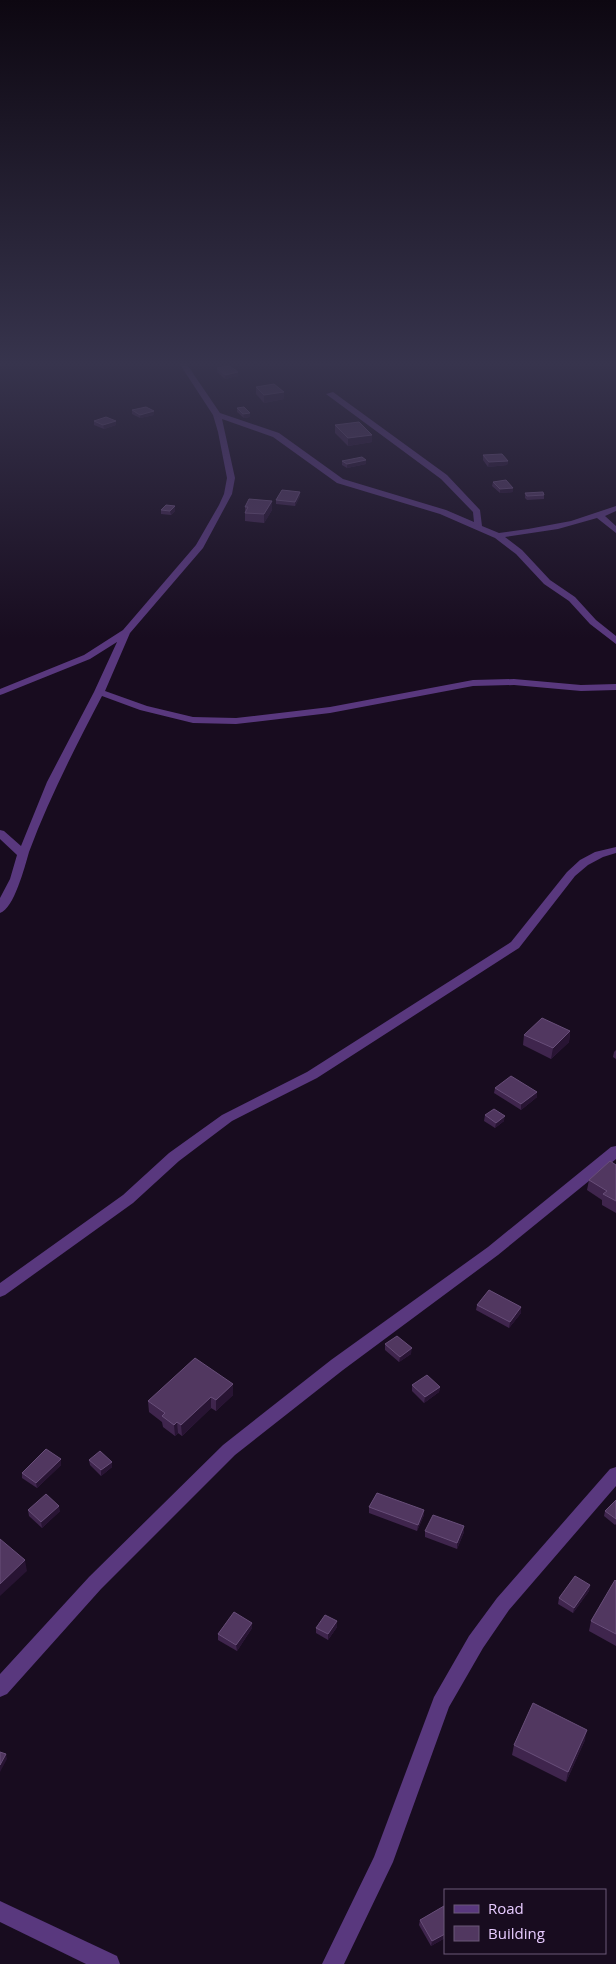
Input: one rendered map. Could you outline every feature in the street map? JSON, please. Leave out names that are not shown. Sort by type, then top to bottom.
[{"type":"street","points":[[0,909],[16,879],[23,854],[52,782],[99,692],[126,632],[200,546],[216,521],[226,500],[230,484],[230,469],[227,455]]},
{"type":"street","points":[[303,455],[340,481],[412,502],[498,536],[519,552],[547,582],[572,599],[593,622],[616,641]]},
{"type":"street","points":[[413,455],[444,477],[477,512],[478,527]]},
{"type":"street","points":[[498,536],[556,528],[600,515],[616,508]]},
{"type":"street","points":[[600,515],[616,530]]},
{"type":"street","points":[[0,692],[87,656],[126,632]]},
{"type":"street","points":[[99,692],[144,708],[193,720],[236,721],[330,710],[473,683],[514,682],[581,688],[616,687]]},
{"type":"street","points":[[0,833],[23,854]]},
{"type":"street","points":[[0,1291],[128,1198],[174,1157],[227,1118],[312,1076],[515,945],[531,928],[560,885],[581,864],[592,857],[616,850]]},
{"type":"street","points":[[0,1688],[95,1583],[229,1450],[337,1365],[492,1251],[616,1151]]},
{"type":"street","points":[[333,1964],[383,1862],[440,1703],[476,1642],[502,1604],[616,1474]]},
{"type":"street","points":[[0,1910],[109,1964]]},
{"type":"building","points":[[483,455],[503,455],[508,461],[489,462]]},
{"type":"building","points":[[362,457],[366,460],[347,464],[342,461]]},
{"type":"building","points":[[506,480],[513,488],[500,489],[493,482]]},
{"type":"building","points":[[282,490],[300,492],[295,502],[276,500]]},
{"type":"building","points":[[543,492],[544,495],[527,496],[525,493]]},
{"type":"building","points":[[249,499],[272,501],[264,514],[245,513],[248,507],[245,507]]},
{"type":"building","points":[[166,505],[175,506],[170,511],[161,510]]},
{"type":"building","points":[[542,1018],[570,1031],[553,1048],[524,1035]]},
{"type":"building","points":[[511,1076],[537,1092],[521,1104],[495,1088]]},
{"type":"building","points":[[494,1109],[505,1116],[496,1123],[485,1115]]},
{"type":"building","points":[[610,1161],[616,1165],[616,1201],[603,1194],[607,1191],[589,1180]]},
{"type":"building","points":[[489,1290],[521,1307],[510,1322],[477,1305]]},
{"type":"building","points":[[397,1336],[412,1348],[400,1357],[385,1344]]},
{"type":"building","points":[[195,1358],[233,1384],[216,1400],[211,1397],[181,1425],[177,1422],[174,1425],[162,1416],[165,1413],[148,1401]]},
{"type":"building","points":[[427,1375],[440,1387],[425,1397],[412,1385]]},
{"type":"building","points":[[46,1449],[61,1459],[36,1483],[22,1473]]},
{"type":"building","points":[[100,1451],[112,1462],[101,1470],[89,1460]]},
{"type":"building","points":[[377,1493],[424,1510],[418,1525],[369,1507]]},
{"type":"building","points":[[46,1494],[59,1506],[41,1522],[28,1510]]},
{"type":"building","points":[[616,1500],[616,1519],[605,1511]]},
{"type":"building","points":[[433,1515],[464,1526],[457,1543],[425,1531]]},
{"type":"building","points":[[0,1539],[25,1560],[0,1584]]},
{"type":"building","points":[[575,1576],[590,1585],[574,1608],[559,1598]]},
{"type":"building","points":[[616,1581],[616,1634],[591,1621]]},
{"type":"building","points":[[234,1612],[252,1623],[236,1645],[218,1634]]},
{"type":"building","points":[[325,1615],[337,1621],[328,1634],[316,1628]]},
{"type":"building","points":[[533,1703],[587,1730],[568,1772],[514,1745]]},
{"type":"building","points":[[0,1752],[6,1754],[0,1765]]},
{"type":"building","points":[[444,1906],[444,1935],[432,1941],[420,1920]]}]
